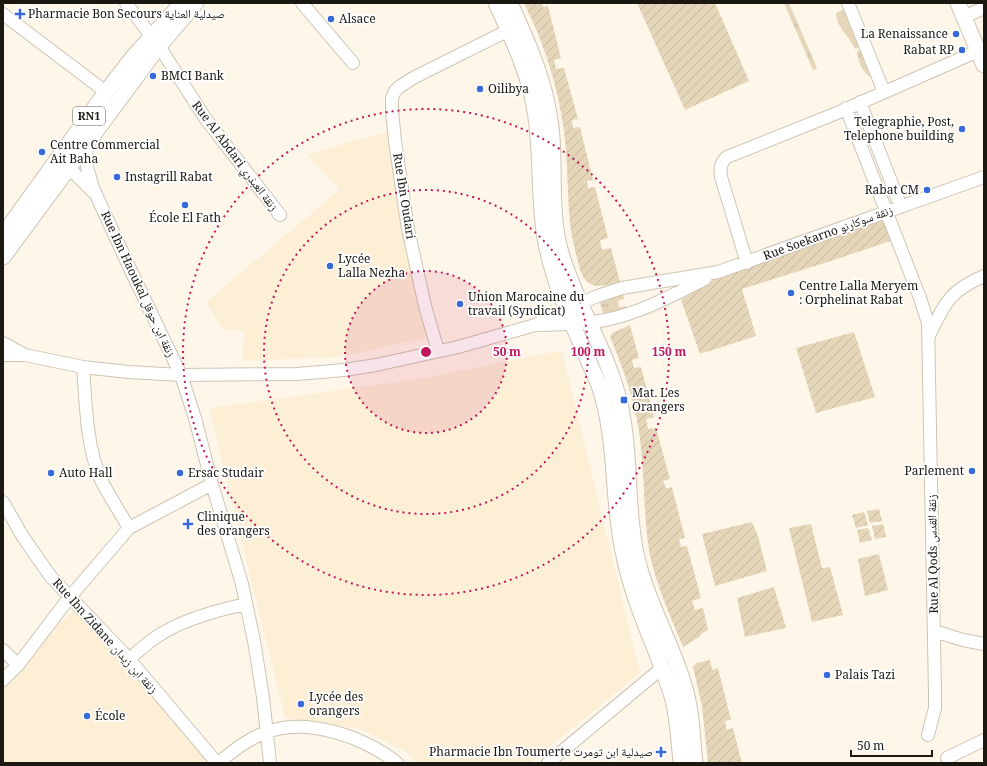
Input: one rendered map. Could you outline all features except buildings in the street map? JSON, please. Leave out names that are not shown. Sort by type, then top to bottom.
[{"type":"main road","name":"RN1","points":[[3,257],[86,143],[182,3]]},
{"type":"main road","name":"RN1","points":[[3,235],[106,92],[155,41],[196,3]]},
{"type":"main road","points":[[496,3],[519,54],[531,91],[537,127],[545,238],[552,268],[574,306],[588,322],[611,373],[620,405],[628,451],[634,536],[638,560],[652,604],[676,660],[684,687],[689,705],[695,763]]},
{"type":"main road","points":[[510,3],[536,63],[546,94],[551,127],[555,206],[559,243],[574,306],[573,323],[605,401],[610,429],[619,534],[633,594],[673,700],[677,719],[681,763]]},
{"type":"main road","points":[[958,3],[981,58]]},
{"type":"street","name":"Rue Al Abdari زنقة العبدري","points":[[126,3],[155,41],[205,118],[280,215]]},
{"type":"street","points":[[302,3],[353,63]]},
{"type":"street","points":[[848,3],[884,92]]},
{"type":"street","points":[[964,17],[984,8]]},
{"type":"street","points":[[3,14],[106,92]]},
{"type":"street","name":"Rue Ibn Oudari","points":[[438,351],[425,306],[413,253],[395,141],[391,105],[392,98],[398,86],[509,30]]},
{"type":"street","points":[[748,263],[721,176],[720,167],[723,160],[732,154],[884,92],[981,58]]},
{"type":"street","points":[[860,102],[901,208]]},
{"type":"street","name":"Rue Al Qods زنقة القدس","points":[[846,108],[882,203],[887,211],[928,323],[935,708],[928,735]]},
{"type":"street","name":"Rue Ibn Haoukal زنقة ابن حوقل","points":[[86,143],[87,167],[90,182],[181,374],[195,418],[246,604],[258,663],[270,763]]},
{"type":"street","name":"Rue Ibn Haoukal زنقة ابن حوقل","points":[[68,167],[96,194]]},
{"type":"street","name":"Rue Soekarno زنقة سوكارنو","points":[[535,325],[600,295],[622,288],[718,272],[748,263],[887,211],[901,208],[984,177]]},
{"type":"street","name":"Rue Soekarno زنقة سوكارنو","points":[[535,325],[588,322],[616,317],[657,303],[718,272]]},
{"type":"street","points":[[928,339],[949,299],[963,286],[984,276]]},
{"type":"street","points":[[3,355],[25,355],[83,368],[128,372],[181,374],[318,373],[376,365],[438,351],[535,325]]},
{"type":"street","points":[[3,343],[25,355]]},
{"type":"street","points":[[83,368],[92,453],[101,480],[129,528]]},
{"type":"street","points":[[3,680],[18,665],[69,598],[129,528],[212,484]]},
{"type":"street","name":"Rue Ibn Zidane زنقة ابن زيدان","points":[[3,502],[36,558],[51,577],[69,598],[129,659],[217,763]]},
{"type":"street","points":[[129,659],[147,644],[172,628],[225,609],[246,604]]},
{"type":"street","points":[[934,631],[963,640],[984,644]]},
{"type":"street","points":[[3,650],[18,665]]},
{"type":"street","points":[[548,763],[662,668]]},
{"type":"street","points":[[217,763],[239,747],[267,732],[285,727],[303,727],[334,732],[373,747],[397,763]]},
{"type":"street","points":[[947,758],[984,740]]},
{"type":"shaded area","name":"Lycée Lalla Nezha","points":[[389,131],[403,229],[426,338],[338,357],[242,361],[244,333],[240,330],[222,329],[206,302],[339,190],[307,154]]},
{"type":"shaded area","points":[[562,350],[640,673],[530,763],[416,763],[407,752],[357,728],[285,718],[209,408],[425,378]]},
{"type":"shaded area","name":"École","points":[[76,609],[207,758],[202,763],[3,763],[3,674]]},
{"type":"green space","points":[[524,3],[542,3],[543,7],[548,6],[561,58],[554,60],[556,69],[564,68],[578,119],[572,120],[573,128],[580,127],[593,180],[587,181],[588,188],[595,187],[608,238],[600,240],[602,250],[611,248],[620,282],[602,286],[591,285],[583,277],[580,270],[570,223],[565,142],[558,98],[544,49]]},
{"type":"green space","points":[[637,3],[715,3],[749,81],[685,110]]},
{"type":"green space","points":[[784,3],[789,3],[817,68],[813,70]]},
{"type":"green space","points":[[844,9],[860,47],[855,49],[841,28],[837,19],[836,13]]},
{"type":"green space","points":[[861,50],[869,70],[870,77],[864,72],[860,63],[857,52]]},
{"type":"green space","points":[[887,216],[893,240],[742,289],[756,336],[700,354],[681,300],[721,275]]},
{"type":"green space","points":[[623,294],[624,299],[618,301],[619,307],[626,306],[627,310],[603,314],[600,303],[611,297]]},
{"type":"green space","points":[[630,325],[639,358],[632,360],[634,368],[641,367],[654,417],[646,419],[648,429],[656,428],[670,479],[663,481],[666,488],[672,487],[685,538],[679,539],[681,547],[687,546],[701,598],[692,601],[695,610],[703,608],[708,630],[683,647],[663,599],[649,550],[641,447],[637,419],[628,383],[610,337],[612,333]]},
{"type":"green space","points":[[854,332],[875,397],[816,413],[796,348]]},
{"type":"green space","points":[[879,509],[882,521],[870,523],[867,511]]},
{"type":"green space","points":[[864,512],[868,525],[856,528],[852,515]]},
{"type":"green space","points":[[752,522],[758,536],[767,571],[715,586],[702,534]]},
{"type":"green space","points":[[811,524],[822,568],[830,567],[843,615],[812,622],[789,528]]},
{"type":"green space","points":[[883,524],[886,537],[875,539],[872,526]]},
{"type":"green space","points":[[868,528],[872,540],[860,543],[857,530]]},
{"type":"green space","points":[[879,554],[888,590],[865,596],[858,559]]},
{"type":"green space","points":[[774,587],[786,628],[745,637],[737,598]]},
{"type":"green space","points":[[710,660],[712,670],[718,668],[731,720],[725,721],[727,730],[733,728],[742,763],[708,763],[702,706],[693,667],[697,663]]},
{"type":"place","name":"Pharmacie Bon Secours صيدلية العناية","points":[[20,14]]},
{"type":"place","name":"Alsace","points":[[331,19]]},
{"type":"place","name":"La Renaissance","points":[[956,34]]},
{"type":"place","name":"Rabat RP","points":[[962,50]]},
{"type":"place","name":"BMCI Bank","points":[[153,76]]},
{"type":"place","name":"Oilibya","points":[[480,89]]},
{"type":"place","name":"Telegraphie, Post, Telephone building","points":[[962,129]]},
{"type":"place","name":"Centre Commercial Ait Baha","points":[[42,152]]},
{"type":"place","name":"Instagrill Rabat","points":[[117,177]]},
{"type":"place","name":"Rabat CM","points":[[927,190]]},
{"type":"place","name":"École El Fath","points":[[185,205]]},
{"type":"place","name":"Lycée Lalla Nezha","points":[[330,266]]},
{"type":"place","name":"Centre Lalla Meryem : Orphelinat Rabat","points":[[791,293]]},
{"type":"place","name":"Union Marocaine du travail (Syndicat)","points":[[460,304]]},
{"type":"place","name":"Mat. Les Orangers","points":[[624,400]]},
{"type":"place","name":"Parlement","points":[[972,471]]},
{"type":"place","name":"Auto Hall","points":[[51,473]]},
{"type":"place","name":"Ersac Studair","points":[[180,473]]},
{"type":"place","name":"Clinique des orangers","points":[[188,524]]},
{"type":"place","name":"Palais Tazi","points":[[827,675]]},
{"type":"place","name":"Lycée des orangers","points":[[301,704]]},
{"type":"place","name":"École","points":[[87,716]]},
{"type":"place","name":"Pharmacie Ibn Toumerte صيدلية ابن تومرت","points":[[661,752]]}]
